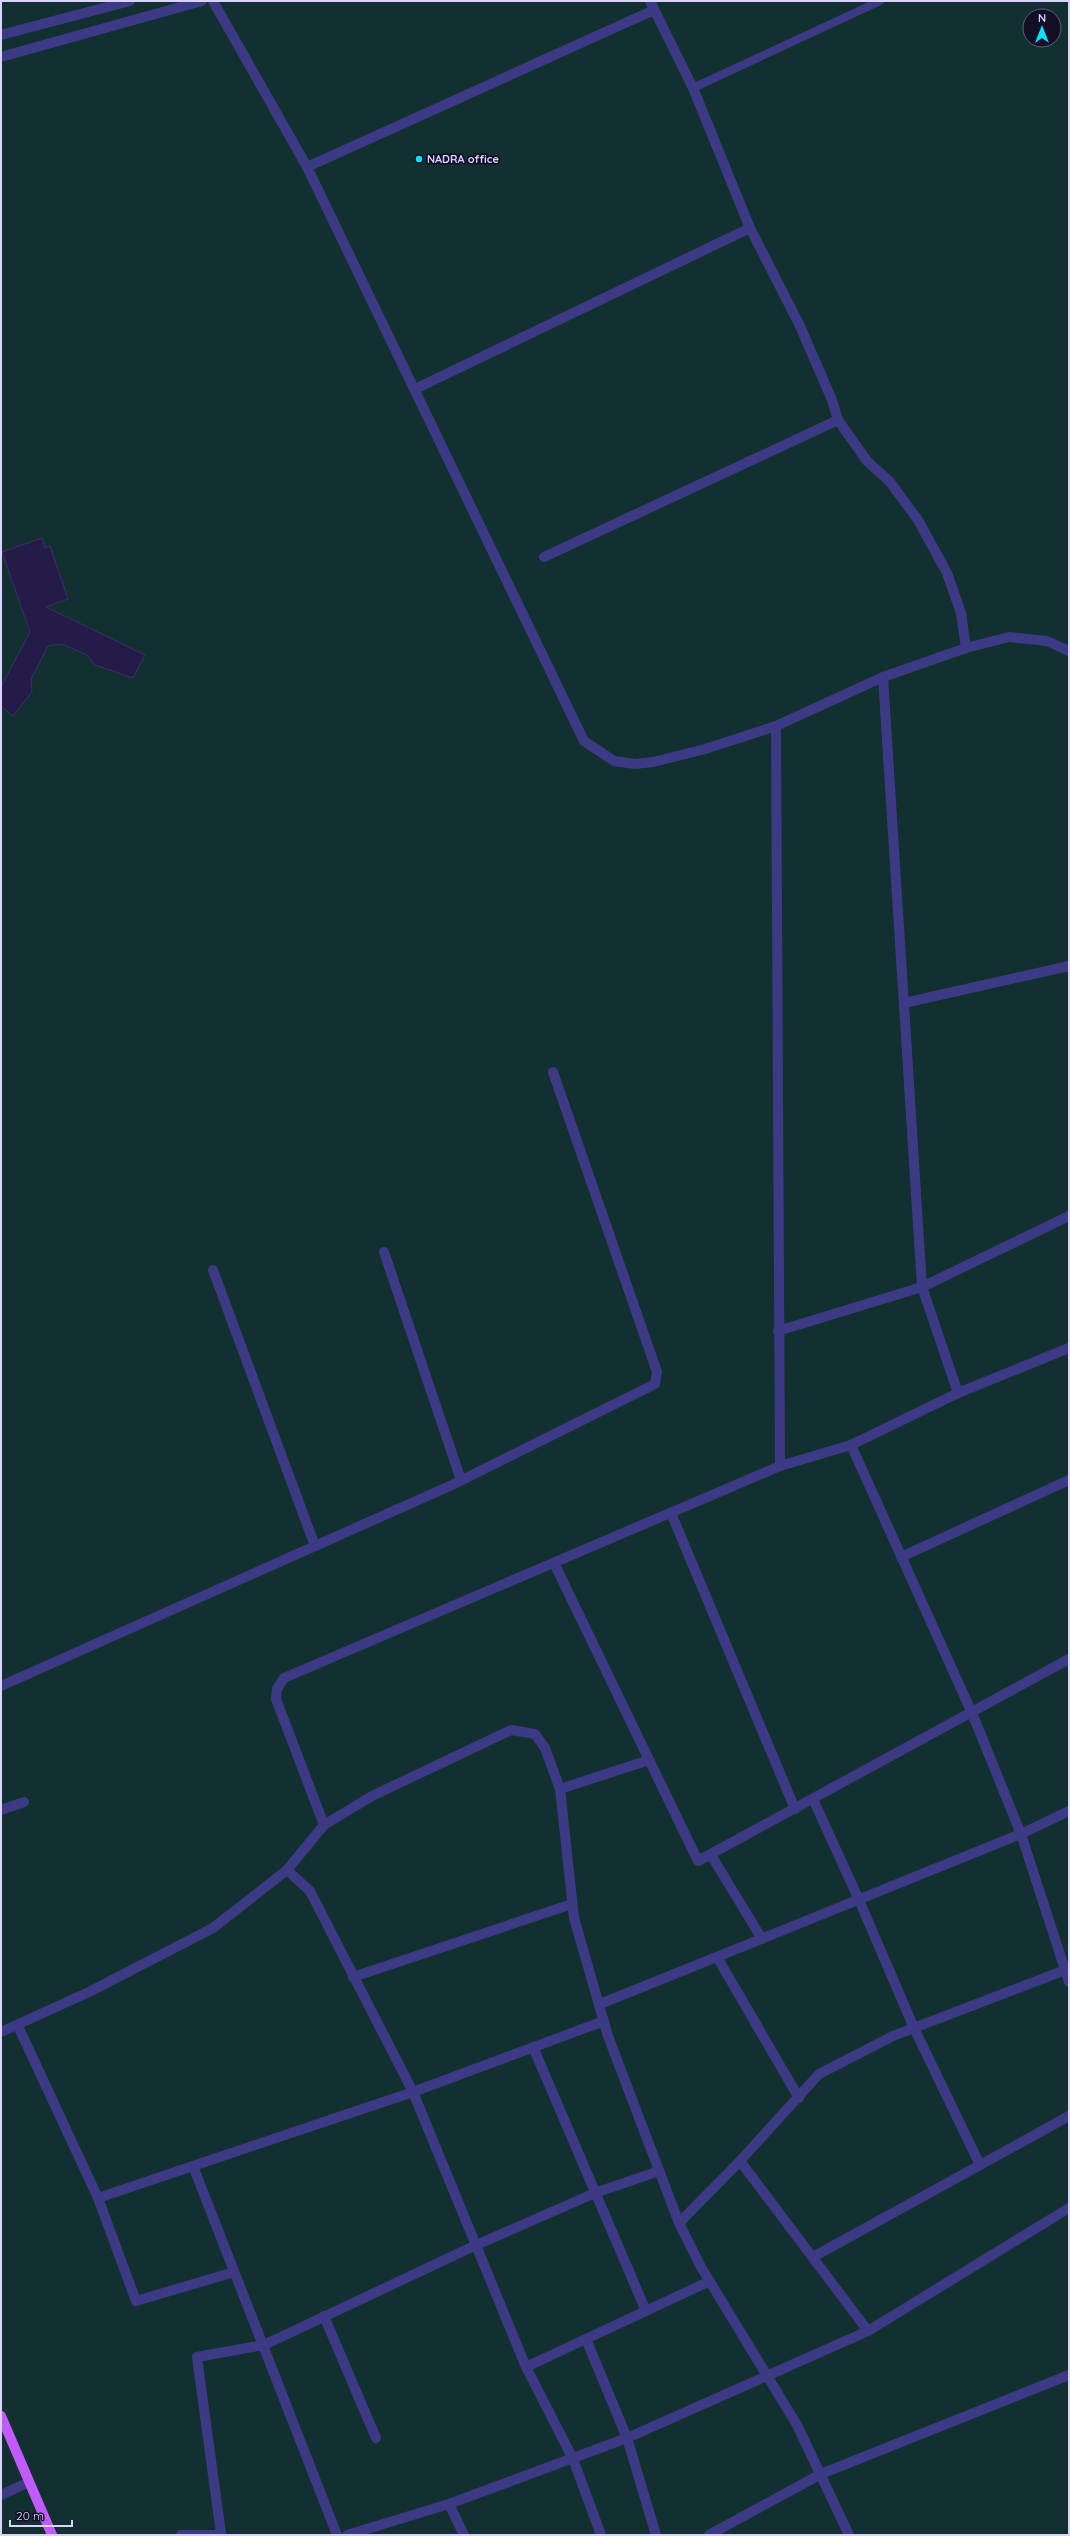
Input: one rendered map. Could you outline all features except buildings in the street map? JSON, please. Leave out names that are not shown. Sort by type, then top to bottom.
[{"type":"main road","points":[[1,2416],[52,2535]]},
{"type":"street","points":[[1,35],[130,1]]},
{"type":"street","points":[[1,57],[202,1]]},
{"type":"street","points":[[213,1],[307,167],[584,741],[614,761],[635,764],[705,749],[776,726],[883,677],[966,648],[1009,637],[1047,641],[1069,651]]},
{"type":"street","points":[[307,167],[652,6],[693,88],[750,228],[800,326],[832,400],[838,420],[867,461],[890,482],[918,520],[947,573],[961,613],[966,648]]},
{"type":"street","points":[[415,389],[750,228]]},
{"type":"street","points":[[544,557],[838,420]]},
{"type":"street","points":[[883,677],[922,1288],[958,1393]]},
{"type":"street","points":[[776,726],[778,1332],[780,1466]]},
{"type":"street","points":[[904,1003],[1069,966]]},
{"type":"street","points":[[1,1686],[462,1480],[655,1384],[657,1372],[553,1072]]},
{"type":"street","points":[[778,1332],[922,1288],[1069,1216]]},
{"type":"street","points":[[384,1252],[462,1480]]},
{"type":"street","points":[[213,1270],[315,1546]]},
{"type":"street","points":[[324,1825],[276,1699],[277,1689],[284,1678],[780,1466],[851,1445],[958,1393],[1069,1348]]},
{"type":"street","points":[[679,2223],[740,2161],[799,2098],[819,2074],[893,2036],[1068,1976],[1020,1834],[972,1713],[851,1445]]},
{"type":"street","points":[[901,1557],[1069,1480]]},
{"type":"street","points":[[671,1513],[795,1809]]},
{"type":"street","points":[[554,1563],[698,1861],[1069,1659]]},
{"type":"street","points":[[1,2032],[18,2026],[89,1992],[213,1928],[287,1870],[324,1825],[372,1796],[511,1730],[535,1734],[545,1748],[560,1789],[574,1918],[604,2021],[679,2223],[710,2281],[797,2425],[849,2535]]},
{"type":"street","points":[[560,1789],[649,1760]]},
{"type":"street","points":[[813,1799],[859,1900],[914,2028],[980,2165]]},
{"type":"street","points":[[1,1810],[24,1802]]},
{"type":"street","points":[[600,2004],[1020,1834],[1069,1811]]},
{"type":"street","points":[[711,1855],[762,1939]]},
{"type":"street","points":[[287,1870],[310,1891],[413,2092],[474,2246],[526,2367],[573,2458],[601,2535]]},
{"type":"street","points":[[353,1977],[572,1904]]},
{"type":"street","points":[[717,1957],[799,2098]]},
{"type":"street","points":[[98,2198],[413,2092],[604,2021]]},
{"type":"street","points":[[18,2026],[98,2198],[136,2301],[234,2272]]},
{"type":"street","points":[[533,2047],[646,2311]]},
{"type":"street","points":[[813,2256],[1069,2116]]},
{"type":"street","points":[[740,2161],[868,2331]]},
{"type":"street","points":[[193,2166],[337,2535]]},
{"type":"street","points":[[182,2535],[221,2535],[197,2357],[264,2345],[474,2246],[596,2193],[659,2170]]},
{"type":"street","points":[[347,2535],[449,2504],[627,2438],[868,2331],[1069,2208]]},
{"type":"street","points":[[526,2367],[710,2281]]},
{"type":"street","points":[[324,2316],[376,2438]]},
{"type":"street","points":[[586,2339],[627,2438],[656,2535]]},
{"type":"street","points":[[709,2535],[821,2474],[1069,2375]]},
{"type":"street","points":[[1,2495],[29,2482]]},
{"type":"street","points":[[449,2504],[464,2535]]},
{"type":"lane","points":[[693,88],[880,1]]},
{"type":"green space","points":[[1,1],[1069,1],[1069,2535],[1,2535]]},
{"type":"place","name":"NADRA office","points":[[419,159]]}]
